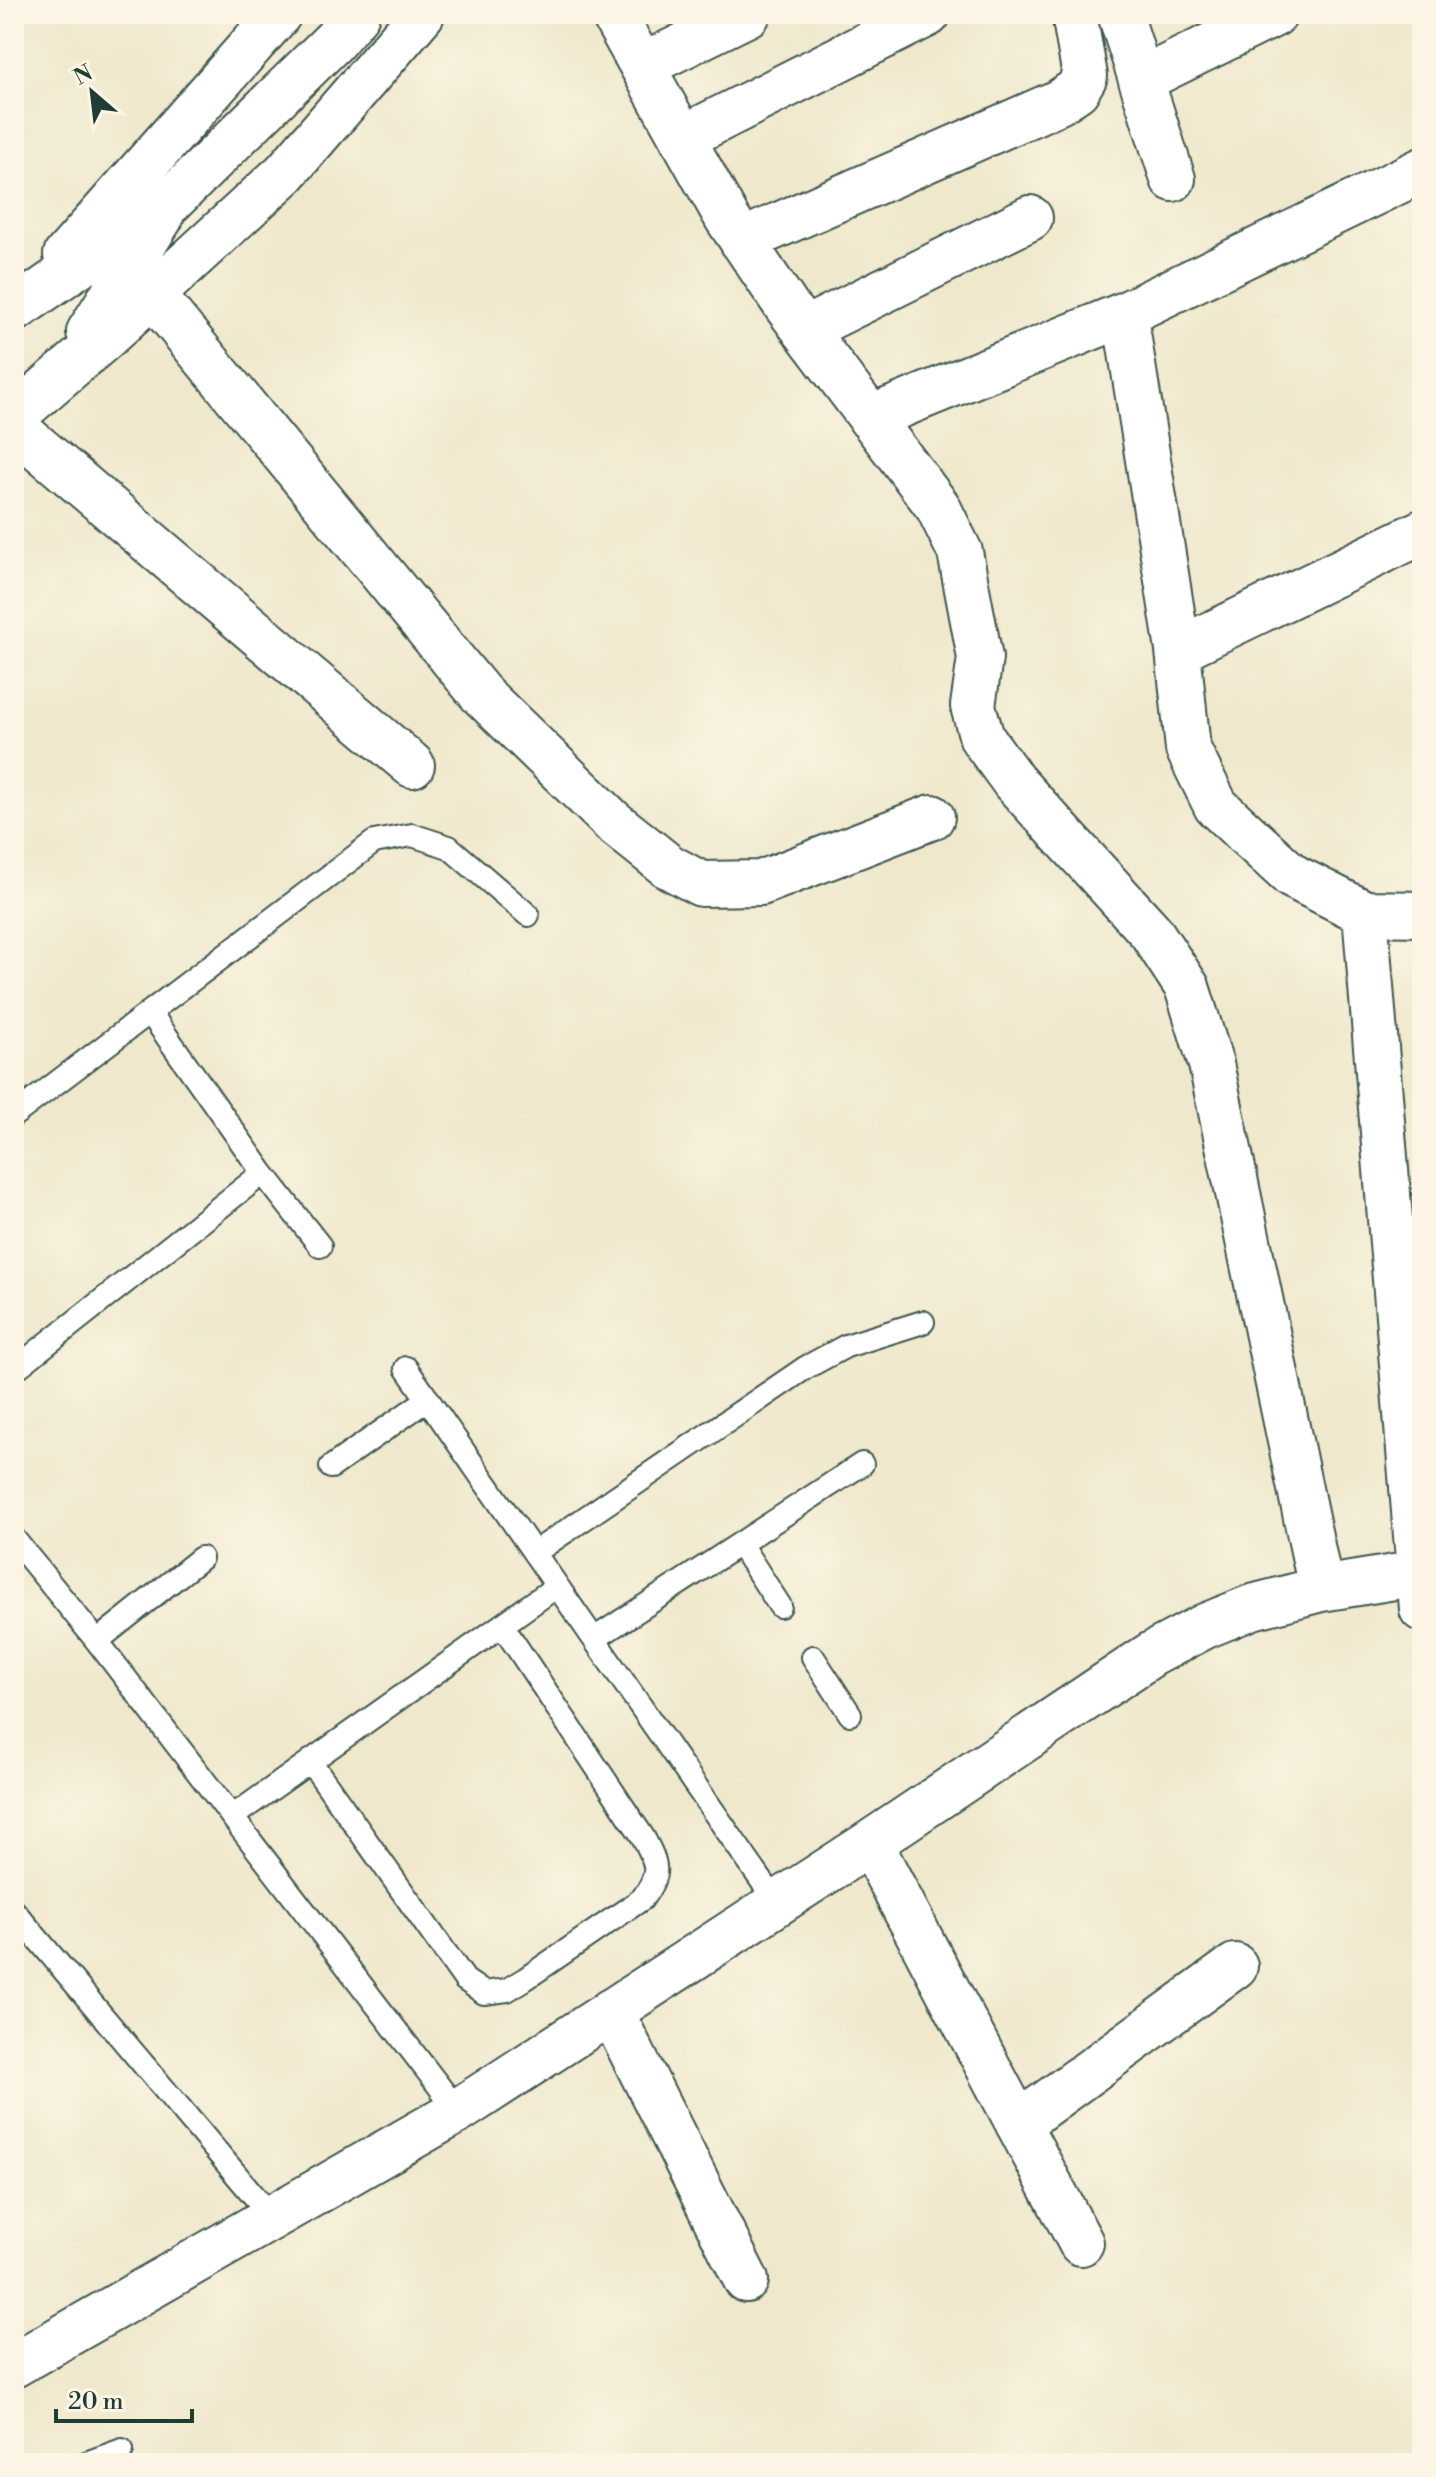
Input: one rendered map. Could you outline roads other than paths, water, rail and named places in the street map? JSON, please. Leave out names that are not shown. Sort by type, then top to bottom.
[{"type":"street","points":[[14,309],[56,266],[279,14]]},
{"type":"street","points":[[14,416],[153,295],[285,173],[422,14]]},
{"type":"street","points":[[613,14],[742,241],[804,330],[938,507],[960,552],[980,658],[973,706],[982,738],[1014,782],[1151,932],[1187,987],[1211,1064],[1321,1589]]},
{"type":"street","points":[[642,66],[748,14]]},
{"type":"street","points":[[682,138],[928,14]]},
{"type":"street","points":[[742,241],[1059,102],[1077,90],[1085,76],[1074,14]]},
{"type":"street","points":[[1120,14],[1173,179]]},
{"type":"street","points":[[1141,80],[1275,14]]},
{"type":"street","points":[[14,309],[170,202],[346,27]]},
{"type":"street","points":[[870,418],[1125,314],[1422,170]]},
{"type":"street","points":[[63,374],[170,202]]},
{"type":"street","points":[[804,330],[1030,218]]},
{"type":"street","points":[[153,295],[481,694],[613,822],[668,866],[701,884],[761,883],[932,817]]},
{"type":"street","points":[[1125,314],[1178,650],[1188,749],[1216,806],[1292,876],[1365,913],[1422,914]]},
{"type":"street","points":[[14,427],[412,765]]},
{"type":"street","points":[[1178,650],[1422,532]]},
{"type":"street","points":[[14,2365],[458,2111],[870,1843],[1152,1654],[1205,1626],[1252,1607],[1321,1589],[1421,1591],[1411,1318],[1365,913]]},
{"type":"street","points":[[870,1843],[1081,2243]]},
{"type":"street","points":[[1018,2124],[1235,1966]]},
{"type":"street","points":[[611,2011],[746,2280]]},
{"type":"lane","points":[[14,1115],[374,842],[412,835],[449,847],[528,915]]},
{"type":"lane","points":[[151,1014],[263,1173],[320,1246]]},
{"type":"lane","points":[[14,1370],[263,1173]]},
{"type":"lane","points":[[534,1553],[805,1368],[846,1346],[923,1322]]},
{"type":"lane","points":[[406,1368],[777,1903]]},
{"type":"lane","points":[[331,1467],[428,1399]]},
{"type":"lane","points":[[594,1639],[862,1464]]},
{"type":"lane","points":[[14,1539],[97,1641],[458,2111]]},
{"type":"lane","points":[[740,1544],[780,1606]]},
{"type":"lane","points":[[97,1641],[201,1558]]},
{"type":"lane","points":[[232,1817],[557,1586]]},
{"type":"lane","points":[[310,1761],[465,1980],[484,1993],[507,1990],[642,1899],[655,1881],[656,1861],[502,1625]]},
{"type":"lane","points":[[813,1657],[850,1714]]},
{"type":"lane","points":[[16,1918],[272,2217]]},
{"type":"lane","points":[[86,2463],[122,2450]]}]
